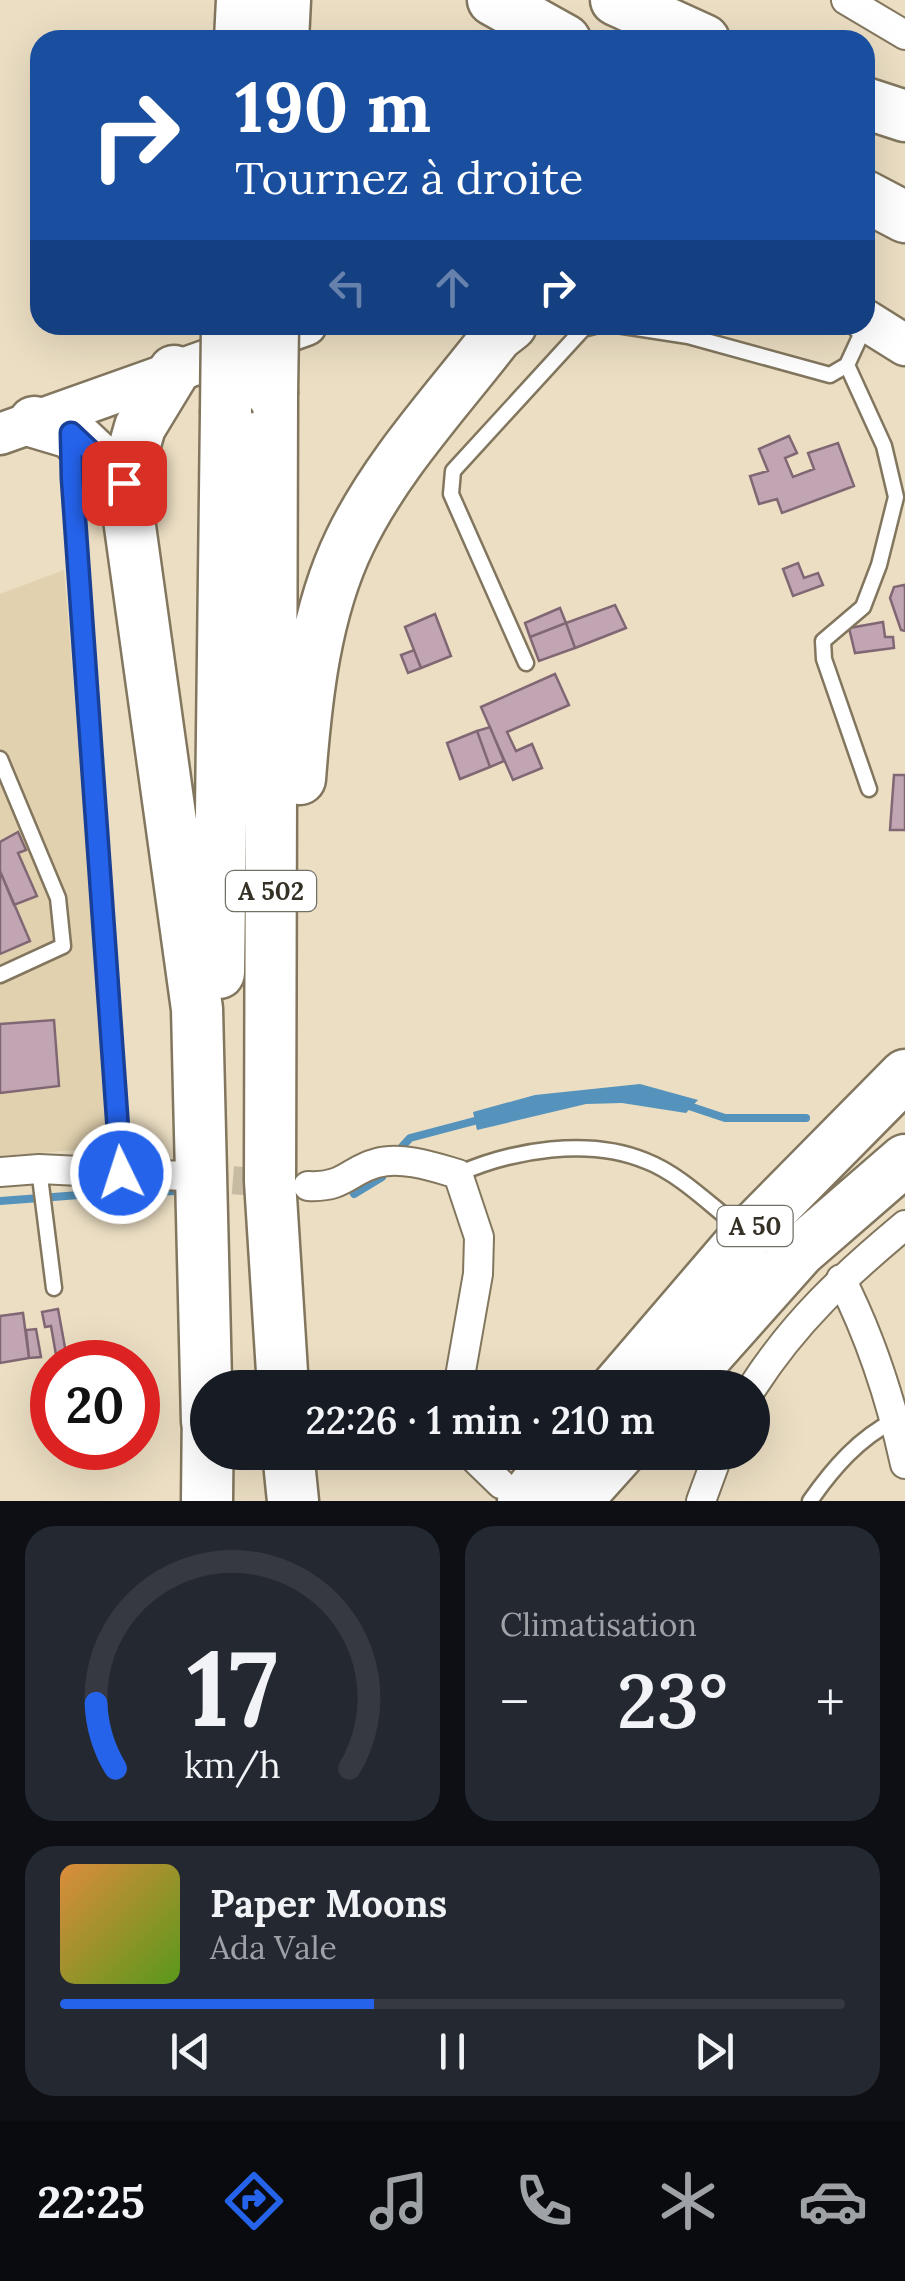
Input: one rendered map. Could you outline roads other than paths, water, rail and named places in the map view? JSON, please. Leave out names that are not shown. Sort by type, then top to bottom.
[{"type":"highway","points":[[240,30],[242,0]]},
{"type":"highway","points":[[284,30],[285,0]]},
{"type":"highway","points":[[493,0],[547,30]]},
{"type":"highway","points":[[616,0],[682,30]]},
{"type":"highway","points":[[875,106],[905,116]]},
{"type":"highway","points":[[875,201],[905,217]]},
{"type":"highway","name":"A 502","points":[[208,1370],[219,960],[227,335]]},
{"type":"highway","name":"A 502","points":[[272,335],[270,1181],[282,1370]]},
{"type":"highway","points":[[271,1067],[304,729],[320,626],[350,542],[382,487],[498,335]]},
{"type":"highway","points":[[174,371],[140,427],[124,483],[196,1010],[206,1370]]},
{"type":"highway","points":[[35,429],[124,483]]},
{"type":"highway","name":"A 50","points":[[631,1370],[748,1234],[905,1075]]},
{"type":"highway","name":"A 50","points":[[694,1370],[800,1251],[905,1160]]},
{"type":"highway","points":[[207,1470],[207,1501]]},
{"type":"highway","points":[[290,1470],[293,1501]]},
{"type":"highway","points":[[512,1493],[539,1470]]},
{"type":"highway","points":[[576,1501],[604,1470]]},
{"type":"main road","points":[[875,326],[905,346]]},
{"type":"main road","points":[[35,429],[174,371],[277,335]]},
{"type":"street","points":[[846,0],[905,34]]},
{"type":"street","points":[[308,1186],[326,1187],[377,1163],[425,1164],[458,1174],[479,1237],[478,1274],[461,1370]]},
{"type":"street","points":[[0,1172],[41,1178],[121,1173],[184,1176]]},
{"type":"street","points":[[765,1370],[801,1320],[840,1279],[905,1225]]},
{"type":"street","points":[[840,1279],[865,1326],[900,1418],[905,1464]]},
{"type":"street","points":[[487,1470],[512,1493]]},
{"type":"street","points":[[701,1501],[712,1470]]},
{"type":"lane","points":[[526,663],[451,494],[453,471],[578,335]]},
{"type":"lane","points":[[682,335],[830,375],[847,365],[860,335]]},
{"type":"lane","points":[[847,365],[884,446],[896,498],[863,608],[823,641],[824,659],[870,790]]},
{"type":"lane","points":[[35,429],[72,478],[121,1173]]},
{"type":"lane","points":[[0,760],[58,898],[63,946],[0,975]]},
{"type":"lane","points":[[458,1174],[482,1163],[567,1148],[602,1150],[646,1160],[748,1234]]},
{"type":"lane","points":[[41,1178],[54,1288]]},
{"type":"lane","points":[[810,1501],[834,1466],[882,1427],[900,1418]]},
{"type":"water","points":[[640,1084],[698,1100],[686,1113],[622,1103],[586,1104],[477,1130],[473,1112],[535,1095]]},
{"type":"waterway","points":[[683,1104],[725,1118],[806,1118]]},
{"type":"waterway","points":[[400,1149],[410,1138],[482,1119]]},
{"type":"waterway","points":[[354,1194],[382,1177]]},
{"type":"waterway","points":[[0,1201],[185,1191]]},
{"type":"tunnel","points":[[191,1177],[283,1184]]}]
